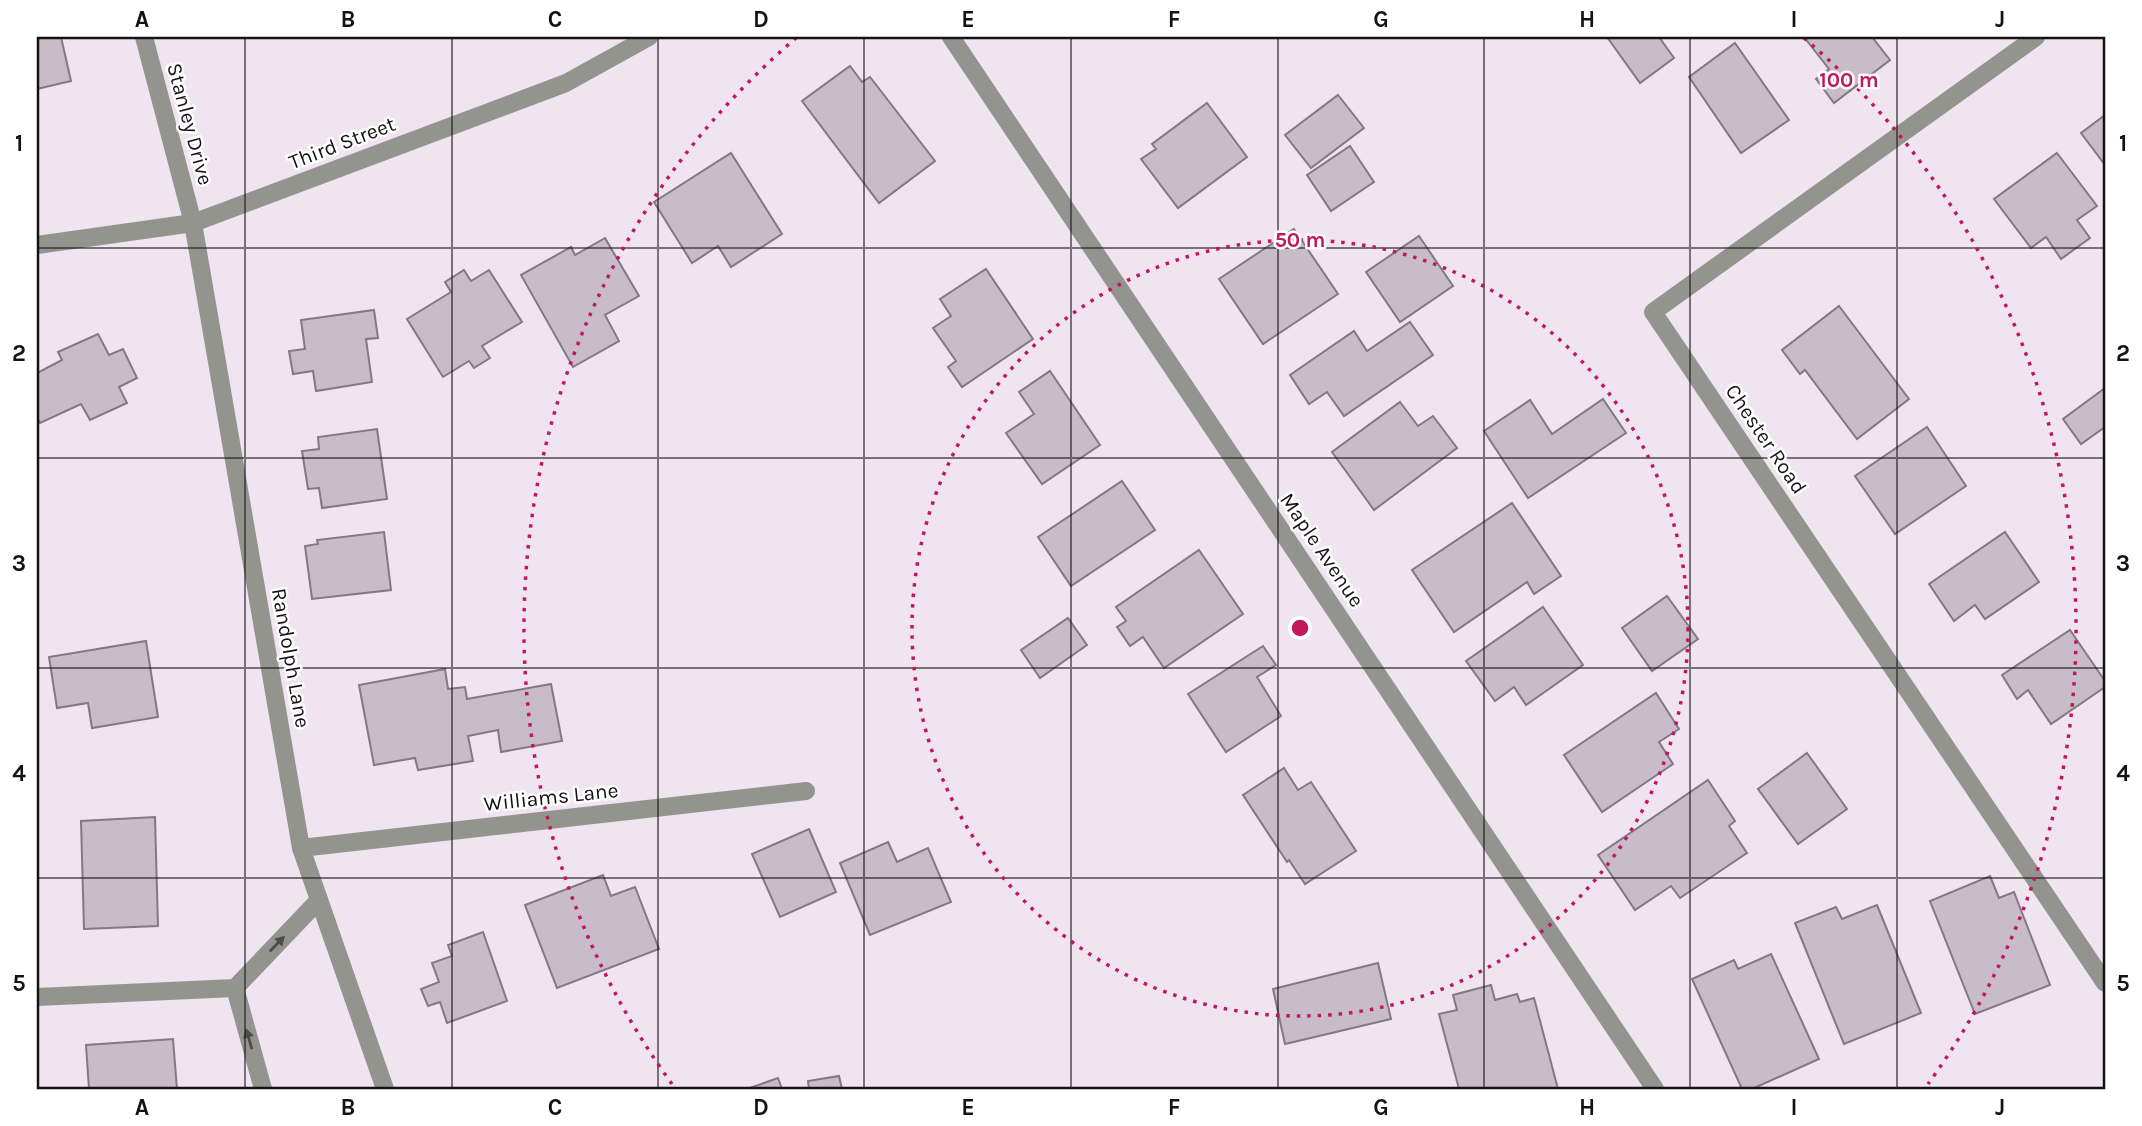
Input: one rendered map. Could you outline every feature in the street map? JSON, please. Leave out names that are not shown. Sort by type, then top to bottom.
[{"type":"street","name":"Stanley Drive","points":[[144,37],[193,223]]},
{"type":"street","name":"Third Street","points":[[37,245],[193,223],[566,83],[649,37]]},
{"type":"street","name":"Maple Avenue","points":[[951,37],[1655,1089]]},
{"type":"street","name":"Chester Road","points":[[2036,37],[1653,312],[2105,983]]},
{"type":"street","name":"Randolph Lane","points":[[193,223],[301,848],[385,1089]]},
{"type":"street","name":"Williams Lane","points":[[301,848],[806,791]]},
{"type":"street","points":[[37,997],[234,988],[319,900]]},
{"type":"street","points":[[234,988],[263,1089]]},
{"type":"building","points":[[37,37],[61,37],[71,81],[37,89]]},
{"type":"building","points":[[1607,37],[1659,37],[1674,58],[1640,83]]},
{"type":"building","points":[[1804,37],[1872,37],[1890,60],[1834,103],[1816,79],[1829,69]]},
{"type":"building","points":[[1735,43],[1789,120],[1741,153],[1689,77]]},
{"type":"building","points":[[850,66],[862,82],[870,77],[935,161],[879,203],[802,101]]},
{"type":"building","points":[[1338,95],[1364,128],[1311,168],[1285,135]]},
{"type":"building","points":[[1207,103],[1247,157],[1178,208],[1141,159],[1156,149],[1152,144]]},
{"type":"building","points":[[2105,115],[2105,165],[2081,133]]},
{"type":"building","points":[[1350,146],[1374,182],[1331,211],[1307,175]]},
{"type":"building","points":[[731,153],[782,234],[731,267],[718,246],[692,263],[654,202]]},
{"type":"building","points":[[2057,153],[2097,206],[2077,220],[2090,238],[2061,259],[2046,237],[2031,248],[1994,199]]},
{"type":"building","points":[[1294,229],[1338,294],[1263,344],[1219,279]]},
{"type":"building","points":[[1419,236],[1453,286],[1400,322],[1366,272]]},
{"type":"building","points":[[605,238],[639,296],[605,315],[619,341],[573,367],[521,275],[571,247],[575,255]]},
{"type":"building","points":[[986,269],[1033,339],[962,387],[948,367],[956,361],[933,328],[951,316],[940,299]]},
{"type":"building","points":[[464,270],[471,281],[489,270],[522,322],[482,346],[490,358],[474,368],[469,361],[443,377],[407,319],[451,292],[445,282]]},
{"type":"building","points":[[1839,306],[1909,399],[1857,439],[1805,370],[1800,374],[1782,350]]},
{"type":"building","points":[[374,310],[378,338],[366,339],[372,382],[316,391],[313,371],[293,374],[289,351],[305,349],[301,320]]},
{"type":"building","points":[[1410,322],[1433,355],[1344,416],[1327,392],[1309,404],[1290,375],[1354,331],[1367,351]]},
{"type":"building","points":[[98,334],[109,355],[123,349],[137,378],[119,387],[127,403],[90,420],[81,404],[40,423],[37,417],[37,373],[62,360],[58,352]]},
{"type":"building","points":[[1050,371],[1100,445],[1042,484],[1006,433],[1034,414],[1019,392]]},
{"type":"building","points":[[2105,388],[2105,427],[2081,444],[2063,419]]},
{"type":"building","points":[[1603,399],[1626,433],[1528,498],[1484,431],[1530,400],[1552,434]]},
{"type":"building","points":[[1400,402],[1418,426],[1433,416],[1457,448],[1374,510],[1332,452]]},
{"type":"building","points":[[1927,427],[1966,486],[1895,534],[1855,476]]},
{"type":"building","points":[[377,429],[387,499],[322,508],[319,488],[308,489],[302,451],[319,449],[318,437]]},
{"type":"building","points":[[1122,481],[1155,530],[1071,586],[1038,537]]},
{"type":"building","points":[[1512,503],[1561,576],[1534,594],[1527,582],[1454,632],[1412,570]]},
{"type":"building","points":[[384,532],[391,590],[312,599],[305,546],[318,544],[317,540]]},
{"type":"building","points":[[2005,532],[2039,582],[1985,619],[1975,605],[1954,621],[1929,584]]},
{"type":"building","points":[[1199,550],[1243,614],[1164,668],[1143,637],[1130,646],[1117,627],[1126,621],[1116,607]]},
{"type":"building","points":[[1667,596],[1698,639],[1652,671],[1622,628]]},
{"type":"building","points":[[1543,607],[1583,665],[1526,705],[1514,687],[1495,701],[1466,661]]},
{"type":"building","points":[[1068,618],[1087,645],[1040,678],[1021,650]]},
{"type":"building","points":[[2070,630],[2105,681],[2105,687],[2051,724],[2028,690],[2017,699],[2002,675]]},
{"type":"building","points":[[146,641],[158,717],[92,728],[88,703],[57,708],[49,657]]},
{"type":"building","points":[[1263,646],[1276,665],[1257,677],[1281,716],[1226,752],[1188,694]]},
{"type":"building","points":[[445,669],[448,689],[465,687],[467,699],[551,684],[562,741],[501,752],[498,730],[468,736],[473,761],[418,770],[415,758],[374,765],[359,685]]},
{"type":"building","points":[[1656,693],[1679,729],[1659,742],[1673,764],[1602,812],[1564,755]]},
{"type":"building","points":[[1807,753],[1847,809],[1798,844],[1758,789]]},
{"type":"building","points":[[1284,768],[1298,790],[1311,782],[1356,851],[1305,884],[1289,860],[1287,862],[1243,795]]},
{"type":"building","points":[[1708,780],[1735,821],[1729,826],[1747,853],[1680,898],[1671,886],[1635,910],[1598,855]]},
{"type":"building","points":[[155,817],[158,926],[84,929],[81,821]]},
{"type":"building","points":[[809,829],[836,892],[780,917],[752,854]]},
{"type":"building","points":[[888,842],[897,862],[928,848],[951,902],[870,935],[840,863]]},
{"type":"building","points":[[603,875],[611,896],[635,887],[659,949],[557,988],[525,905]]},
{"type":"building","points":[[1990,876],[1999,898],[2014,892],[2050,985],[1975,1014],[1930,901]]},
{"type":"building","points":[[1877,905],[1921,1013],[1844,1044],[1795,923],[1836,907],[1842,919]]},
{"type":"building","points":[[483,932],[507,1001],[447,1023],[440,1002],[428,1006],[421,989],[439,982],[432,963],[452,956],[448,945]]},
{"type":"building","points":[[1771,954],[1819,1059],[1752,1089],[1742,1089],[1692,979],[1734,960],[1738,969]]},
{"type":"building","points":[[1378,963],[1391,1019],[1285,1044],[1273,989]]},
{"type":"building","points":[[1491,985],[1495,1000],[1517,994],[1520,1002],[1534,998],[1558,1089],[1459,1089],[1439,1014],[1457,1010],[1453,995]]},
{"type":"building","points":[[173,1039],[177,1089],[89,1089],[86,1045]]},
{"type":"building","points":[[839,1076],[842,1089],[809,1089],[808,1081]]},
{"type":"building","points":[[778,1078],[782,1089],[747,1089]]}]
